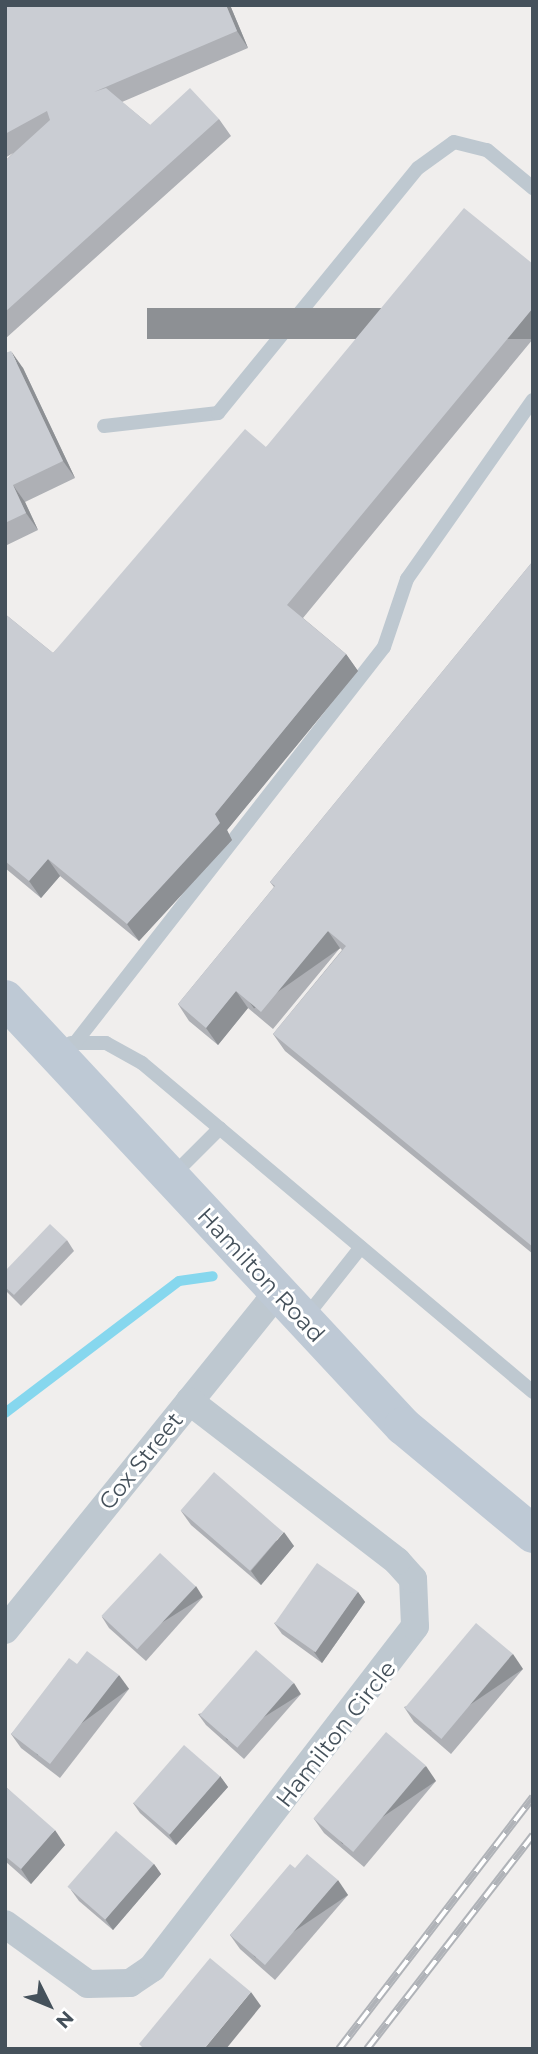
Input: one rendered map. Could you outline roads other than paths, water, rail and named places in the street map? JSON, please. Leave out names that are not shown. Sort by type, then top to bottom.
[{"type":"street","name":"Hamilton Road","points":[[5,999],[61,1043],[170,1178],[402,1426],[533,1534]]},
{"type":"street","name":"Cox Street","points":[[5,1630],[277,1293]]},
{"type":"street","name":"Hamilton Circle","points":[[5,1924],[88,1983],[130,1983],[152,1968],[415,1626],[413,1579],[397,1562],[189,1401]]},
{"type":"lane","points":[[104,426],[218,413],[418,168],[454,142],[487,150],[533,188]]},
{"type":"lane","points":[[61,1043],[384,647],[407,579],[533,400]]},
{"type":"lane","points":[[61,1043],[106,1043],[142,1063],[533,1391]]},
{"type":"lane","points":[[170,1178],[220,1128]]},
{"type":"lane","points":[[303,1320],[361,1247]]},
{"type":"waterway","points":[[5,1413],[179,1281],[213,1276]]},
{"type":"railway","points":[[339,2049],[533,1797]]},
{"type":"railway","points":[[367,2049],[533,1835]]}]
